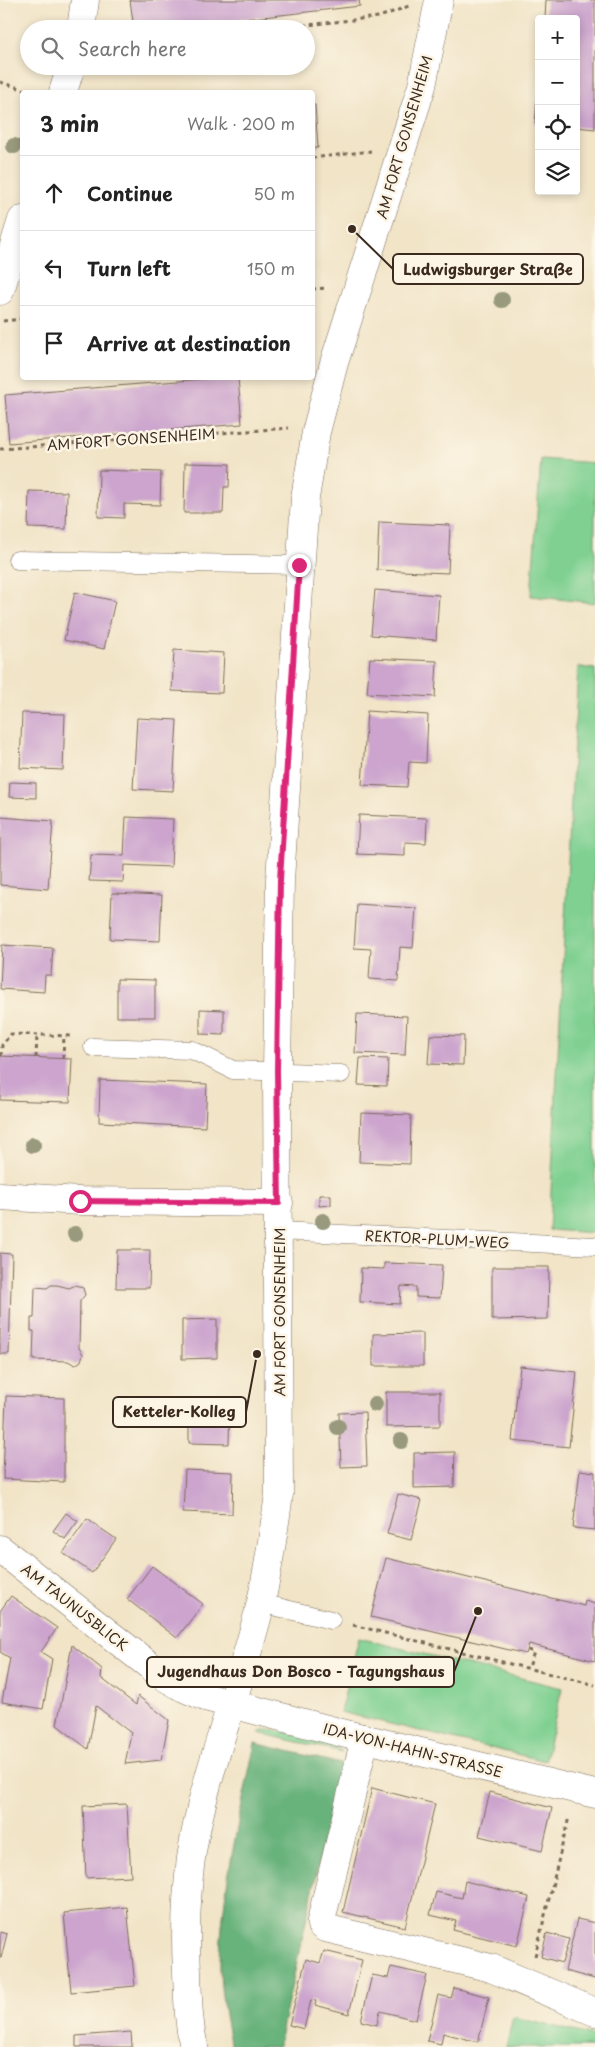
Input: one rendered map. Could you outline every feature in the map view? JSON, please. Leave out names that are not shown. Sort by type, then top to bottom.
[{"type":"street","points":[[82,20],[85,0]]},
{"type":"street","name":"AM FORT GONSENHEIM","points":[[194,2047],[190,2028],[186,1947],[186,1904],[191,1857],[206,1791],[261,1603],[279,1494],[277,1071],[280,880],[299,565],[305,498],[316,432],[334,363],[422,86],[428,4]]},
{"type":"street","points":[[64,90],[68,75]]},
{"type":"street","points":[[0,291],[20,226]]},
{"type":"street","points":[[0,1196],[80,1201],[279,1203]]},
{"type":"street","name":"AM TAUNUSBLICK","points":[[0,1549],[163,1676],[184,1688],[231,1704]]},
{"type":"street","name":"IDA-VON-HAHN-STRASSE","points":[[231,1704],[585,1791]]},
{"type":"street","points":[[365,1738],[321,1925],[325,1928],[491,1968],[595,2012]]},
{"type":"lane","points":[[17,560],[299,565]]},
{"type":"lane","points":[[93,1047],[192,1050],[233,1070],[341,1074]]},
{"type":"lane","name":"REKTOR-PLUM-WEG","points":[[279,1231],[595,1246]]},
{"type":"lane","points":[[261,1603],[331,1620]]},
{"type":"path","points":[[315,24],[379,17],[410,6],[428,4]]},
{"type":"path","points":[[0,82],[26,90]]},
{"type":"path","name":"AM FORT GONSENHEIM","points":[[315,158],[379,152]]},
{"type":"path","points":[[315,289],[333,289]]},
{"type":"path","points":[[0,322],[20,319]]},
{"type":"path","name":"AM FORT GONSENHEIM","points":[[0,449],[292,428]]},
{"type":"path","points":[[1,1056],[2,1045],[11,1034],[80,1036],[93,1047]]},
{"type":"path","points":[[36,1058],[37,1035]]},
{"type":"path","points":[[63,1059],[64,1035]]},
{"type":"path","points":[[331,1620],[530,1667],[595,1685]]},
{"type":"path","points":[[528,1650],[534,1652],[530,1667]]},
{"type":"path","points":[[528,1984],[585,1791]]},
{"type":"green space","points":[[541,459],[595,463],[595,603],[531,596]]},
{"type":"green space","points":[[578,667],[595,669],[595,1233],[549,1230]]},
{"type":"green space","points":[[359,1638],[562,1688],[545,1761],[340,1712]]},
{"type":"green space","points":[[265,1730],[318,1740],[342,1752],[258,1733]]},
{"type":"green space","points":[[255,1743],[341,1764],[278,2047],[231,2047],[221,1982],[221,1933],[228,1878]]},
{"type":"green space","points":[[513,2017],[595,2036],[595,2047],[506,2047]]},
{"type":"building","points":[[130,0],[359,0],[360,6],[236,20],[133,20]]},
{"type":"building","points":[[546,0],[595,0],[595,129],[580,127],[580,15],[545,15]]},
{"type":"building","points":[[315,105],[318,148],[315,148]]},
{"type":"building","points":[[190,380],[238,380],[242,424],[9,443],[5,395]]},
{"type":"building","points":[[185,463],[230,464],[229,487],[224,487],[223,513],[184,513]]},
{"type":"building","points":[[99,470],[161,472],[160,505],[124,504],[124,518],[98,517]]},
{"type":"building","points":[[29,491],[67,492],[66,529],[28,528]]},
{"type":"building","points":[[379,522],[450,525],[448,573],[377,570]]},
{"type":"building","points":[[375,590],[439,595],[436,640],[371,635]]},
{"type":"building","points":[[75,592],[115,601],[104,649],[64,640]]},
{"type":"building","points":[[174,650],[224,653],[222,693],[172,691]]},
{"type":"building","points":[[370,658],[437,661],[435,697],[367,693]]},
{"type":"building","points":[[367,711],[428,715],[426,763],[409,762],[407,787],[362,785]]},
{"type":"building","points":[[22,713],[65,714],[63,770],[20,768]]},
{"type":"building","points":[[137,718],[177,720],[173,791],[133,789]]},
{"type":"building","points":[[10,782],[36,783],[36,798],[9,797]]},
{"type":"building","points":[[359,815],[427,818],[426,843],[405,842],[405,856],[357,854]]},
{"type":"building","points":[[0,817],[53,821],[48,889],[0,885]]},
{"type":"building","points":[[126,817],[173,819],[171,867],[124,865],[123,882],[89,881],[91,855],[124,856]]},
{"type":"building","points":[[112,893],[162,895],[160,941],[110,939]]},
{"type":"building","points":[[357,904],[416,908],[413,948],[400,947],[398,981],[369,979],[371,949],[354,948]]},
{"type":"building","points":[[2,945],[53,948],[51,975],[45,975],[44,992],[0,989]]},
{"type":"building","points":[[117,979],[155,980],[155,1017],[117,1017]]},
{"type":"building","points":[[200,1009],[224,1010],[224,1035],[200,1034]]},
{"type":"building","points":[[357,1014],[407,1016],[405,1055],[355,1053]]},
{"type":"building","points":[[430,1035],[464,1036],[463,1065],[428,1064]]},
{"type":"building","points":[[0,1056],[72,1059],[70,1102],[0,1100]]},
{"type":"building","points":[[360,1058],[388,1059],[387,1086],[358,1085]]},
{"type":"building","points":[[100,1080],[207,1084],[205,1127],[99,1122]]},
{"type":"building","points":[[361,1113],[411,1115],[410,1164],[359,1162]]},
{"type":"building","points":[[319,1195],[331,1195],[331,1205],[319,1206]]},
{"type":"building","points":[[117,1250],[150,1250],[149,1288],[116,1288]]},
{"type":"building","points":[[0,1253],[12,1254],[9,1354],[0,1354]]},
{"type":"building","points":[[384,1263],[442,1265],[440,1298],[416,1297],[416,1287],[401,1286],[400,1304],[360,1302],[361,1268],[384,1269]]},
{"type":"building","points":[[492,1267],[549,1267],[548,1319],[492,1320]]},
{"type":"building","points":[[51,1285],[69,1288],[76,1285],[83,1288],[85,1295],[80,1301],[79,1348],[83,1354],[81,1361],[75,1365],[68,1361],[33,1360],[34,1331],[31,1331],[31,1318],[34,1318],[35,1287],[47,1288]]},
{"type":"building","points":[[217,1319],[217,1358],[182,1359],[182,1320]]},
{"type":"building","points":[[423,1333],[423,1366],[373,1366],[373,1334]]},
{"type":"building","points":[[520,1366],[577,1372],[569,1447],[512,1441]]},
{"type":"building","points":[[386,1392],[440,1392],[440,1426],[386,1427]]},
{"type":"building","points":[[6,1396],[64,1398],[64,1482],[3,1479]]},
{"type":"building","points":[[189,1400],[230,1400],[229,1444],[189,1443]]},
{"type":"building","points":[[365,1412],[367,1466],[341,1467],[339,1413]]},
{"type":"building","points":[[455,1452],[454,1487],[414,1488],[414,1453]]},
{"type":"building","points":[[185,1470],[233,1472],[232,1514],[183,1512]]},
{"type":"building","points":[[580,1470],[595,1472],[595,1530],[573,1528]]},
{"type":"building","points":[[398,1494],[422,1500],[411,1540],[387,1534]]},
{"type":"building","points":[[66,1513],[78,1521],[65,1539],[53,1531]]},
{"type":"building","points":[[87,1519],[116,1539],[92,1573],[63,1553]]},
{"type":"building","points":[[386,1558],[584,1606],[585,1601],[595,1604],[595,1661],[529,1644],[526,1654],[371,1617]]},
{"type":"building","points":[[152,1566],[203,1604],[177,1638],[127,1599]]},
{"type":"building","points":[[11,1596],[57,1628],[41,1652],[52,1659],[43,1709],[2,1702],[10,1658],[0,1652],[0,1611]]},
{"type":"building","points":[[72,1645],[102,1669],[101,1678],[136,1705],[138,1696],[169,1720],[161,1760],[125,1764],[131,1733],[96,1706],[88,1749],[57,1725]]},
{"type":"building","points":[[372,1788],[435,1804],[405,1927],[343,1912]]},
{"type":"building","points":[[490,1792],[552,1808],[542,1851],[479,1836]]},
{"type":"building","points":[[127,1804],[131,1876],[86,1878],[83,1806]]},
{"type":"building","points":[[465,1881],[529,1897],[517,1946],[453,1930],[456,1921],[430,1915],[436,1892],[462,1898]]},
{"type":"building","points":[[127,1907],[135,1986],[71,1992],[64,1913]]},
{"type":"building","points":[[577,1919],[595,1923],[595,1979],[565,1971]]},
{"type":"building","points":[[0,1932],[7,1934],[1,1958],[0,1958]]},
{"type":"building","points":[[547,1933],[569,1939],[562,1963],[541,1957]]},
{"type":"building","points":[[324,1951],[362,1960],[349,2014],[315,2005],[316,2001],[311,2000],[304,2029],[289,2025],[306,1959],[320,1963]]},
{"type":"building","points":[[391,1967],[427,1975],[416,2020],[380,2011],[377,2025],[361,2021],[372,1975],[388,1978]]},
{"type":"building","points":[[454,1988],[489,1997],[478,2042],[443,2033],[441,2044],[427,2041],[438,1995],[451,1998]]},
{"type":"building","points":[[131,2032],[132,2047],[76,2047],[76,2036]]},
{"type":"place","name":"Ludwigsburger Straße","points":[[352,229]]},
{"type":"place","name":"Ketteler-Kolleg","points":[[257,1354]]},
{"type":"place","name":"Jugendhaus Don Bosco - Tagungshaus","points":[[478,1611]]},
{"type":"route","points":[[80,1201],[279,1203],[277,1071],[280,880],[299,565]]}]
